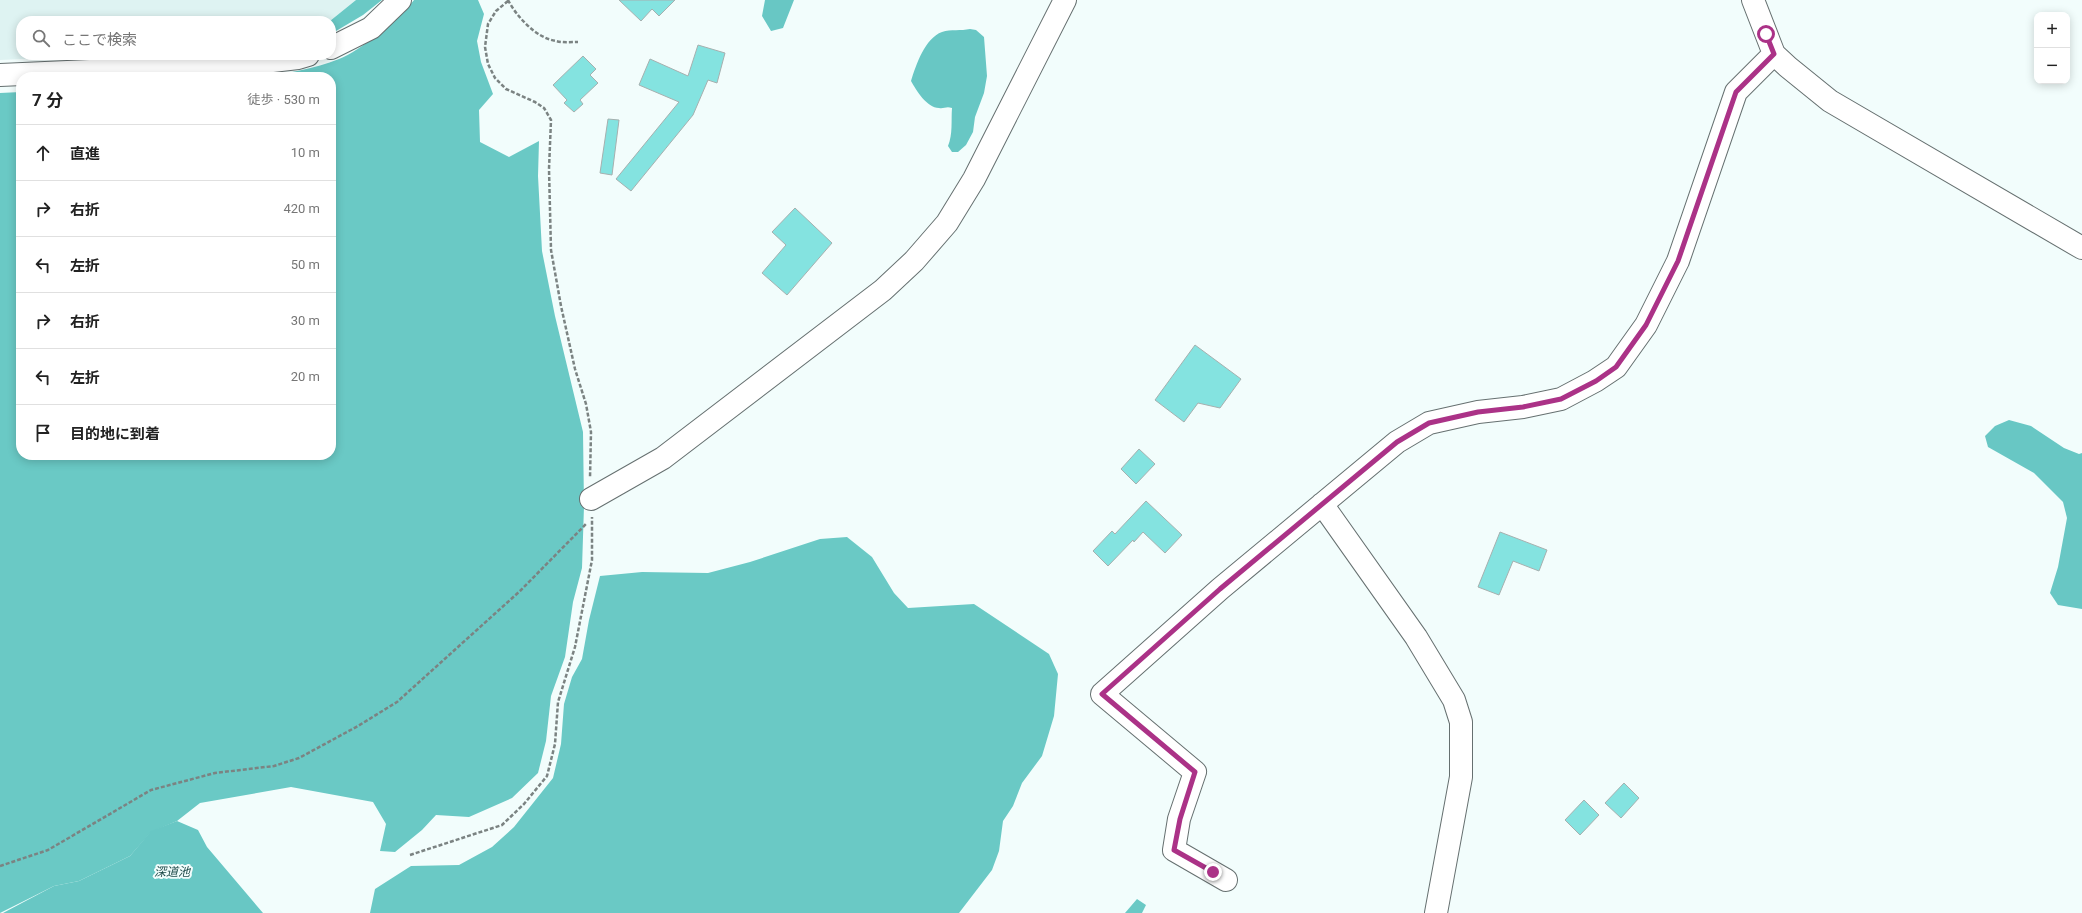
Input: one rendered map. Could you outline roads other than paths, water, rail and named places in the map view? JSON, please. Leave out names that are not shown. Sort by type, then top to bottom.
[{"type":"street","points":[[336,46],[371,28],[400,0]]},
{"type":"street","points":[[592,498],[663,458],[883,290],[914,261],[947,223],[974,179],[1065,0]]},
{"type":"street","points":[[1753,0],[1774,54],[1788,68],[1830,101],[2082,248]]},
{"type":"street","points":[[1226,880],[1174,850],[1180,819],[1195,772],[1102,694],[1220,589],[1397,442],[1429,423],[1478,412],[1523,407],[1561,399],[1596,381],[1616,367],[1646,325],[1678,261],[1736,92],[1774,54]]},
{"type":"street","points":[[67,72],[246,64],[281,60]]},
{"type":"street","points":[[0,75],[16,74]]},
{"type":"street","points":[[1322,504],[1416,638],[1454,700],[1461,722],[1461,777],[1436,913]]},
{"type":"water","points":[[765,0],[794,0],[783,28],[771,31],[762,16]]},
{"type":"water","points":[[976,30],[984,37],[987,76],[984,93],[975,117],[973,132],[966,145],[958,152],[952,152],[948,146],[951,132],[952,108],[939,108],[930,105],[922,98],[911,81],[922,53],[936,35],[945,31]]},
{"type":"water","points":[[2009,420],[2031,426],[2064,448],[2079,454],[2082,453],[2082,609],[2058,605],[2050,593],[2058,567],[2067,518],[2063,502],[2034,473],[1988,447],[1985,436],[1995,426]]},
{"type":"water","name":"深道池","points":[[177,821],[198,830],[207,847],[263,913],[3,913],[54,886],[79,881],[130,856],[151,831]]}]
